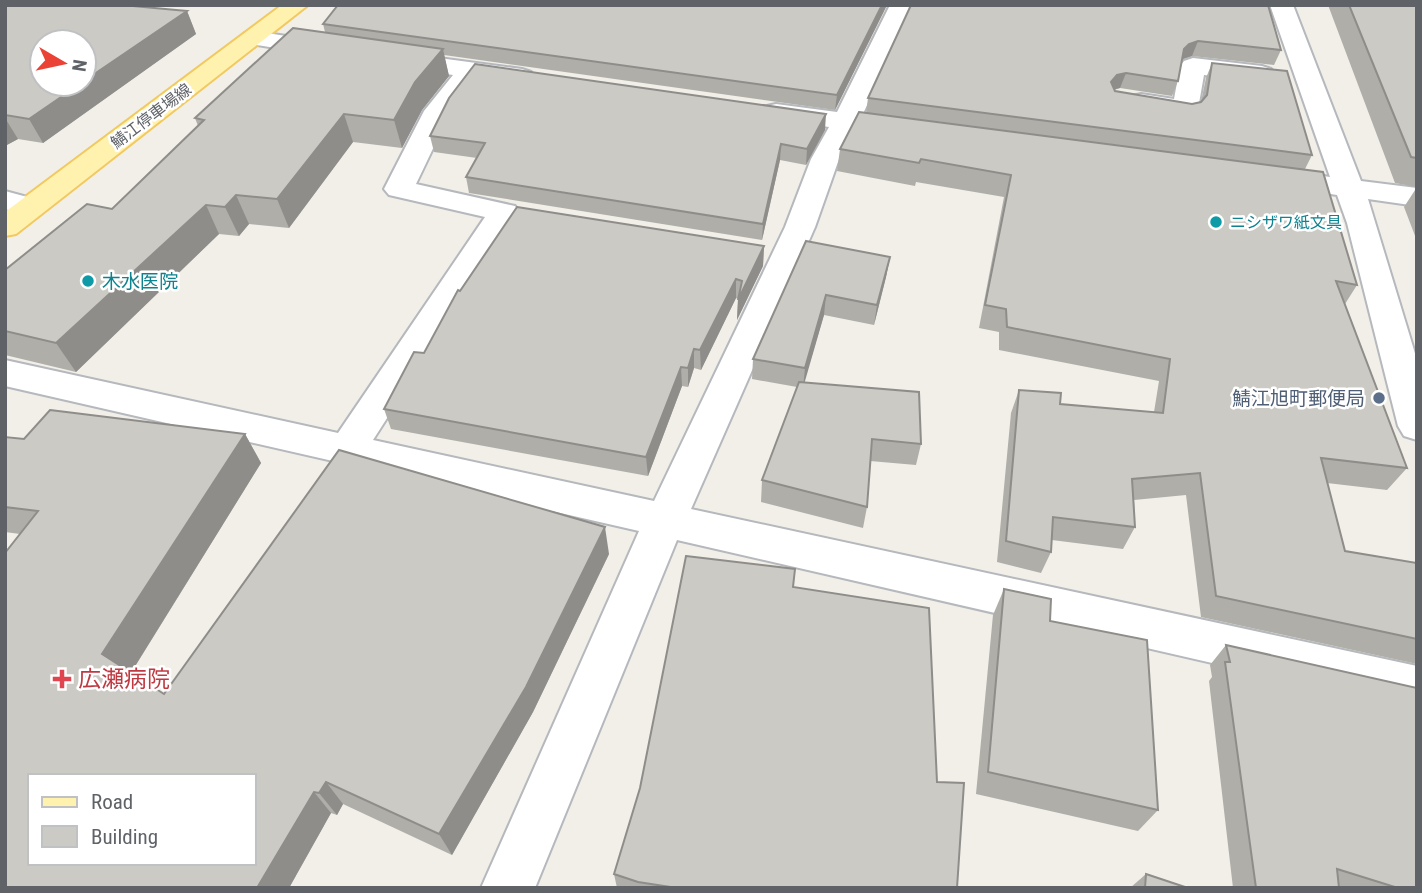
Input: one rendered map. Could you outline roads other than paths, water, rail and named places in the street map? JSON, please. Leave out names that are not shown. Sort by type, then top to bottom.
[{"type":"main road","name":"鯖江停車場線","points":[[5,227],[18,203],[297,5]]},
{"type":"street","points":[[508,888],[644,566],[667,518],[773,254],[846,122],[902,5]]},
{"type":"street","points":[[1281,5],[1349,187],[1417,426]]},
{"type":"street","points":[[254,38],[551,81]]},
{"type":"street","points":[[1121,99],[1185,109],[1193,66],[1309,80]]},
{"type":"street","points":[[348,448],[518,215],[399,189],[417,147],[437,111],[470,70]]},
{"type":"street","points":[[752,109],[927,132]]},
{"type":"street","points":[[1254,175],[1417,197]]},
{"type":"street","points":[[5,373],[667,518],[1417,688]]},
{"type":"place","name":"ニシザワ紙文具","points":[[1216,222]]},
{"type":"place","name":"木水医院","points":[[88,281]]},
{"type":"place","name":"鯖江旭町郵便局","points":[[1379,398]]},
{"type":"place","name":"広瀬病院","points":[[62,679]]}]
